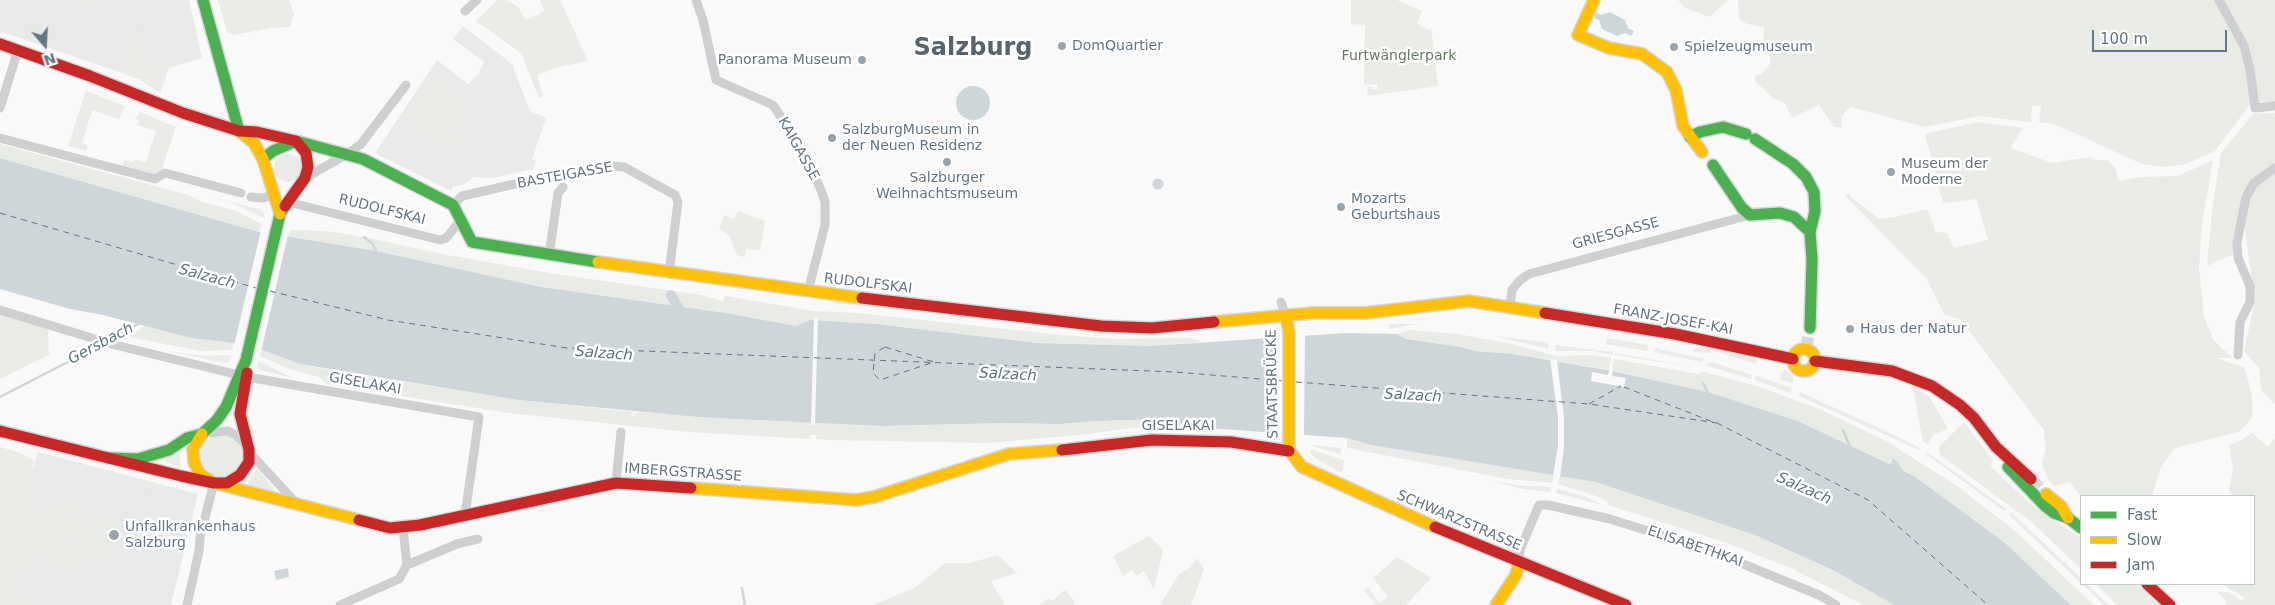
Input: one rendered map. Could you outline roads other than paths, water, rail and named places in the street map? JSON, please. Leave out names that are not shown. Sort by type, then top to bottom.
[{"type":"main road","points":[[203,0],[239,131]]},
{"type":"main road","points":[[1594,0],[1578,35],[1609,48],[1647,56],[1667,72],[1674,84],[1682,121],[1702,152]]},
{"type":"main road","points":[[0,44],[183,113],[239,131],[254,143],[263,160],[276,194],[279,217]]},
{"type":"main road","points":[[1692,139],[1700,132],[1723,127],[1751,136],[1793,164],[1809,183],[1814,192],[1815,211],[1810,232],[1812,268],[1810,328]]},
{"type":"main road","name":"RUDOLFSKAI","points":[[239,131],[257,132],[349,153],[427,190],[453,206],[472,242],[481,245],[669,273],[1101,326],[1152,328],[1286,317]]},
{"type":"main road","points":[[243,376],[226,407],[217,420],[202,434],[193,449],[194,462],[200,474],[214,483],[227,483],[238,478],[246,468],[249,451],[240,414],[246,360],[279,217],[305,178],[308,167],[306,153],[296,141],[273,151],[263,160]]},
{"type":"main road","points":[[1713,165],[1742,208],[1750,216],[1780,213],[1794,217],[1810,232]]},
{"type":"main road","name":"FRANZ-JOSEF-KAI","points":[[1286,317],[1322,313],[1365,313],[1469,301],[1675,334],[1794,359],[1794,364],[1802,370],[1808,370],[1813,366],[1815,360],[1892,371],[1922,381],[1946,394],[1974,418],[1996,448]]},
{"type":"main road","name":"STAATSBRÜCKE","points":[[1286,317],[1289,332],[1289,451]]},
{"type":"main road","points":[[0,431],[108,458],[138,459],[169,450],[194,436],[202,434]]},
{"type":"main road","name":"GISELAKAI","points":[[1066,450],[1130,442],[1170,440],[1241,443],[1289,451]]},
{"type":"main road","points":[[1996,448],[2031,479]]},
{"type":"main road","points":[[1996,448],[2024,486],[2045,506],[2054,513],[2068,518],[2080,527]]},
{"type":"main road","name":"IMBERGSTRASSE","points":[[108,458],[214,483],[379,526],[403,528],[616,483],[863,500],[1000,456],[1066,450]]},
{"type":"main road","name":"SCHWARZSTRASSE","points":[[1289,451],[1302,467],[1333,482],[1519,562],[1626,605]]},
{"type":"main road","points":[[2046,494],[2061,506],[2068,518]]},
{"type":"main road","points":[[1496,605],[1516,575],[1519,562]]},
{"type":"main road","points":[[2148,585],[2170,605]]},
{"type":"street","points":[[465,11],[477,0]]},
{"type":"street","name":"KAIGASSE","points":[[696,0],[703,20],[716,80],[773,105],[806,156],[825,202],[825,225],[808,291]]},
{"type":"street","points":[[2219,0],[2244,46],[2250,70],[2255,108],[2275,106]]},
{"type":"street","points":[[0,108],[18,50]]},
{"type":"street","points":[[305,178],[349,153],[367,136],[406,85]]},
{"type":"street","points":[[0,138],[154,179],[166,174],[241,193]]},
{"type":"street","name":"BASTEIGASSE","points":[[453,206],[462,196],[560,174],[571,174],[613,166],[624,167],[675,195],[678,202],[669,273]]},
{"type":"street","points":[[2238,354],[2240,322],[2250,302],[2250,286],[2238,258],[2237,243],[2246,197],[2254,183],[2275,168]]},
{"type":"street","points":[[549,256],[558,193],[563,187]]},
{"type":"street","points":[[251,196],[263,198],[276,194]]},
{"type":"street","name":"RUDOLFSKAI","points":[[288,202],[440,240],[446,238],[461,220]]},
{"type":"street","name":"GRIESGASSE","points":[[1510,307],[1512,290],[1520,280],[1529,274],[1750,216]]},
{"type":"street","points":[[1281,302],[1286,317]]},
{"type":"street","name":"GISELAKAI","points":[[0,310],[99,341],[243,376],[479,417],[465,515]]},
{"type":"street","points":[[202,434],[228,431],[240,438],[249,451],[298,505]]},
{"type":"street","points":[[616,483],[620,432]]},
{"type":"street","points":[[187,605],[199,551],[200,537],[214,483]]},
{"type":"street","name":"ELISABETHKAI","points":[[1519,562],[1520,550],[1539,505],[1548,505],[1610,520],[1706,548],[1819,595],[1834,604]]},
{"type":"street","points":[[403,528],[407,565]]},
{"type":"street","points":[[192,549],[200,537]]},
{"type":"street","points":[[340,605],[398,579],[407,565],[457,544],[478,539]]},
{"type":"water","points":[[1596,12],[1601,15],[1610,12],[1625,20],[1628,28],[1634,31],[1631,36],[1625,33],[1617,36],[1602,29],[1599,20],[1594,18]]},
{"type":"water","points":[[973,86],[980,87],[985,91],[989,96],[989,110],[985,115],[980,119],[973,120],[966,119],[961,115],[957,110],[956,103],[957,96],[961,91],[966,87]]},
{"type":"water","name":"Salzach","points":[[0,158],[259,232],[376,251],[541,287],[726,313],[796,326],[810,320],[876,324],[1037,343],[1150,346],[1346,333],[1396,334],[1406,339],[1461,347],[1475,351],[1513,354],[1612,371],[1708,392],[1798,421],[1889,464],[1892,463],[1892,458],[1897,461],[1902,470],[1917,478],[2005,543],[2071,605],[1894,605],[1835,571],[1755,535],[1596,482],[1371,445],[1347,438],[1193,427],[1164,419],[1059,424],[1004,423],[882,426],[699,417],[518,400],[300,364],[262,350],[233,343],[191,338],[103,315],[70,309],[0,289]]},
{"type":"water","points":[[1156,179],[1160,179],[1163,184],[1162,188],[1156,189],[1153,186],[1153,182]]},
{"type":"water","points":[[288,568],[289,577],[276,580],[274,571]]},
{"type":"waterway","points":[[364,237],[373,244],[376,251]]},
{"type":"waterway","points":[[671,295],[678,307]]},
{"type":"waterway","name":"Gersbach","points":[[110,340],[140,323]]},
{"type":"waterway","name":"Gersbach","points":[[0,397],[103,344]]},
{"type":"waterway","points":[[1703,383],[1709,395]]},
{"type":"waterway","points":[[1843,430],[1850,447]]},
{"type":"waterway","points":[[742,588],[745,605]]},
{"type":"tunnel","points":[[1806,349],[1810,328]]},
{"type":"tunnel","points":[[2031,479],[2046,494]]},
{"type":"place","name":"DomQuartier","points":[[1062,46]]},
{"type":"place","name":"Spielzeugmuseum","points":[[1674,47]]},
{"type":"place","name":"Panorama Museum","points":[[862,60]]},
{"type":"place","name":"SalzburgMuseum in der Neuen Residenz","points":[[832,138]]},
{"type":"place","name":"Salzburger Weihnachtsmuseum","points":[[947,162]]},
{"type":"place","name":"Museum der Moderne","points":[[1891,172]]},
{"type":"place","name":"Mozarts Geburtshaus","points":[[1341,207]]},
{"type":"place","name":"Haus der Natur","points":[[1850,329]]},
{"type":"place","name":"Unfallkrankenhaus Salzburg","points":[[114,535]]},
{"type":"district","name":"Salzburg","points":[[973,49]]},
{"type":"park label","name":"Furtwänglerpark","points":[[1399,56]]}]
